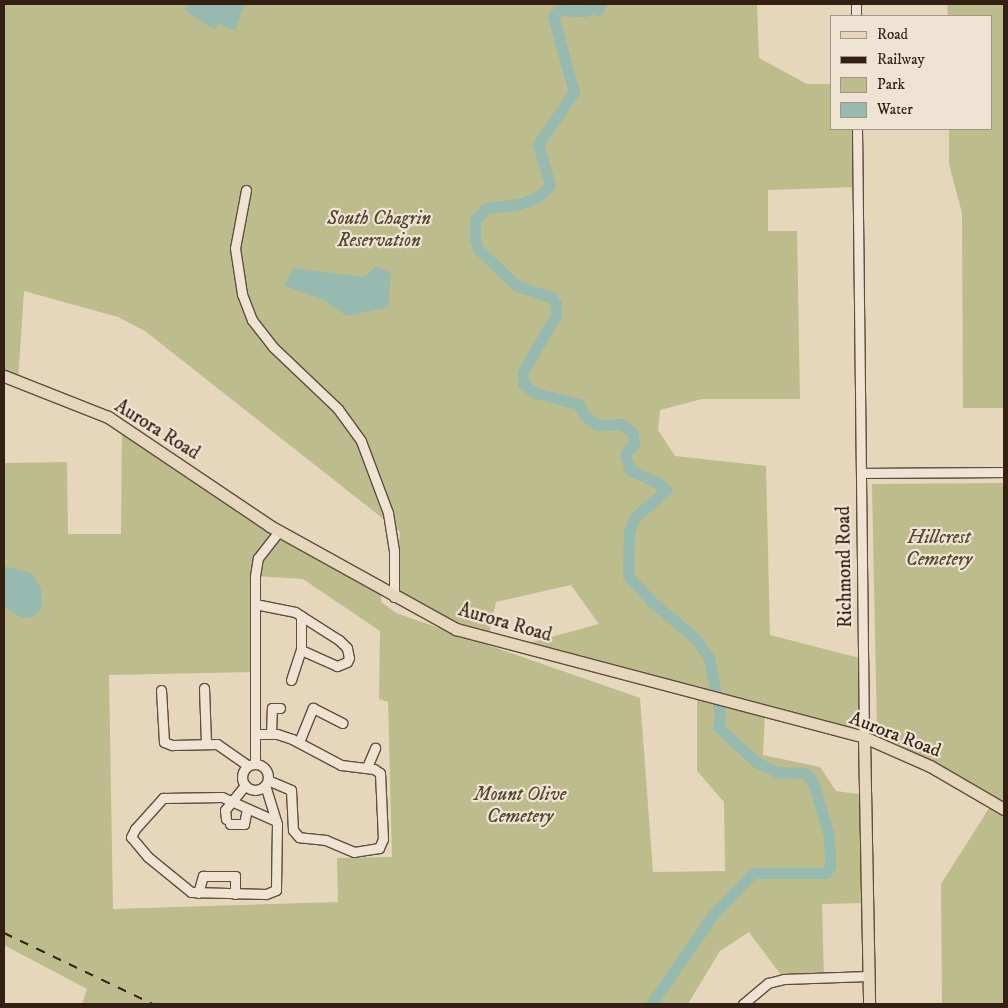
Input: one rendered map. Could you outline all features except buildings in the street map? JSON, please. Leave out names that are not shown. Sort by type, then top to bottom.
[{"type":"main road","name":"Aurora Road","points":[[4,376],[108,417],[278,531],[456,630],[864,738],[930,766],[1004,809]]},
{"type":"main road","name":"Richmond Road","points":[[864,738],[869,1004]]},
{"type":"street","name":"Richmond Road","points":[[857,130],[864,738]]},
{"type":"street","points":[[246,190],[235,248],[242,294],[252,320],[273,347],[338,409],[361,441],[388,513],[394,552],[394,597]]},
{"type":"street","points":[[861,473],[1004,472]]},
{"type":"street","points":[[266,782],[255,790],[245,785],[242,775],[251,765],[255,734],[255,604],[258,558],[278,531]]},
{"type":"street","points":[[255,604],[290,609],[339,640],[347,648],[349,658],[347,662],[337,666],[301,650]]},
{"type":"street","points":[[291,680],[301,650],[301,616]]},
{"type":"street","points":[[204,688],[206,742]]},
{"type":"street","points":[[161,690],[164,742],[172,745],[206,742],[222,746],[251,765],[265,769],[266,782],[276,821],[276,890],[266,894],[191,892],[134,845],[131,837],[135,829],[163,798],[222,798],[276,821]]},
{"type":"street","points":[[271,734],[272,708],[280,708]]},
{"type":"street","points":[[302,708],[311,714]]},
{"type":"street","points":[[299,742],[313,708],[342,723]]},
{"type":"street","points":[[255,734],[271,734],[299,742],[341,765],[367,767],[377,770],[382,780],[383,839],[376,851],[354,852],[326,840],[299,837],[293,830],[291,790],[266,782]]},
{"type":"street","points":[[367,767],[375,748]]},
{"type":"street","points":[[245,785],[225,810],[228,822],[244,824],[247,809]]},
{"type":"street","points":[[198,893],[203,876],[235,876],[235,894]]},
{"type":"street","points":[[743,1004],[768,983],[784,978],[868,976]]},
{"type":"green space","points":[[4,4],[757,4],[759,58],[807,84],[830,84],[830,130],[857,130],[858,187],[768,190],[768,231],[797,231],[800,399],[702,399],[660,410],[658,430],[675,456],[766,466],[770,635],[863,659],[864,737],[765,713],[763,755],[820,767],[836,791],[865,795],[867,903],[822,904],[824,978],[784,979],[749,932],[720,951],[688,1004],[82,1004],[87,989],[4,945],[4,463],[67,462],[68,534],[121,534],[122,426],[270,526],[381,590],[381,602],[396,613],[640,698],[653,872],[725,871],[724,802],[697,771],[697,695],[518,646],[599,624],[571,585],[496,602],[488,638],[394,597],[400,532],[145,331],[118,317],[24,291],[18,381],[4,376]],"holes":[[[255,576],[303,579],[380,631],[379,699],[388,702],[392,857],[337,858],[338,902],[113,909],[109,675],[255,672]]]},
{"type":"green space","points":[[947,4],[1004,4],[1004,408],[963,408],[962,213],[949,164],[949,130],[993,130],[993,15],[948,15]]},
{"type":"green space","name":"Hillcrest Cemetery","points":[[1004,483],[1004,804],[877,732],[872,484]]},
{"type":"green space","points":[[993,802],[1004,809],[1004,1004],[942,1004],[941,884]]},
{"type":"water","points":[[189,4],[244,4],[235,31],[220,24],[214,29],[184,10]]},
{"type":"water","points":[[375,267],[391,272],[388,307],[347,316],[322,299],[284,286],[293,268],[363,277]]},
{"type":"water","points":[[4,566],[31,573],[41,588],[42,608],[33,617],[22,618],[4,607]]},
{"type":"waterway","points":[[601,4],[597,10],[594,7],[584,11],[560,10],[553,16],[574,92],[538,144],[550,185],[538,197],[520,204],[486,208],[475,220],[475,239],[478,249],[517,286],[551,297],[556,304],[556,315],[523,373],[523,383],[535,393],[579,404],[584,415],[597,425],[621,424],[628,429],[633,433],[634,444],[625,454],[630,470],[658,483],[666,490],[635,517],[629,532],[628,576],[651,601],[695,638],[709,658],[720,713],[718,727],[756,762],[777,772],[805,773],[813,782],[829,836],[830,866],[826,873],[753,873],[713,915],[651,1004]]},
{"type":"railway","points":[[4,933],[153,1004]]},
{"type":"park label","name":"South Chagrin Reservation","points":[[379,230]]},
{"type":"park label","name":"Mount Olive Cemetery","points":[[520,806]]}]
